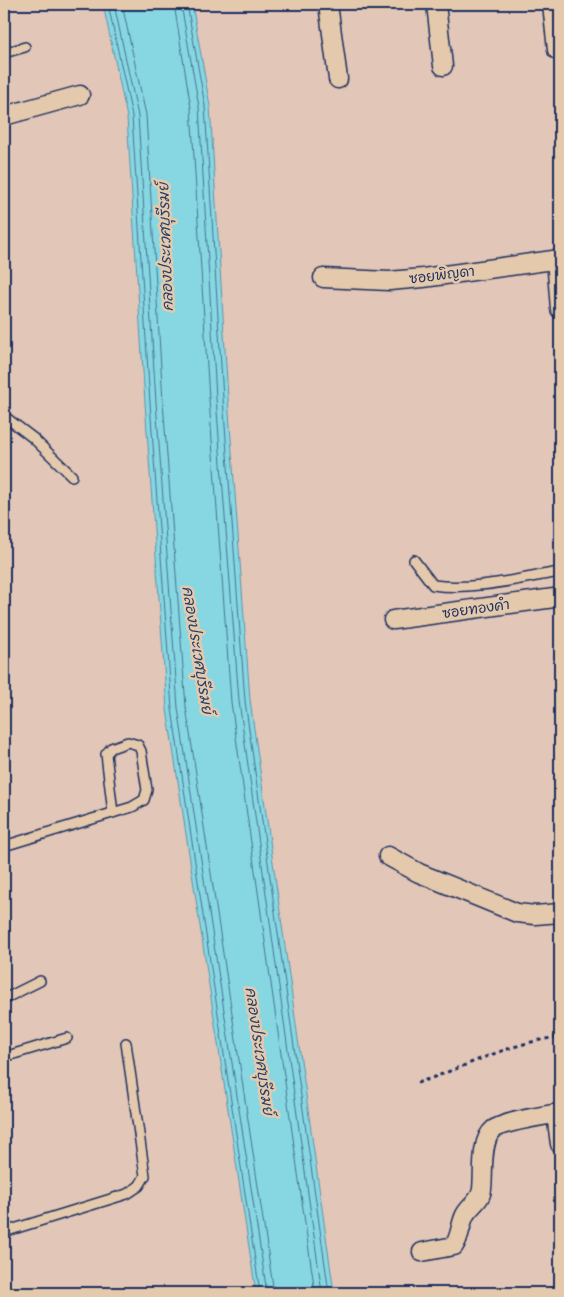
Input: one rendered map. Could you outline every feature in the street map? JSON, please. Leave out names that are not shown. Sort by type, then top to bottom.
[{"type":"street","points":[[328,4],[338,79]]},
{"type":"street","points":[[436,4],[443,66]]},
{"type":"street","points":[[552,4],[557,50]]},
{"type":"street","points":[[4,116],[80,95]]},
{"type":"street","points":[[558,259],[560,309]]},
{"type":"street","name":"ซอยพิญดา","points":[[323,278],[389,281],[558,259]]},
{"type":"street","name":"ซอยทองคำ","points":[[393,620],[560,598]]},
{"type":"street","points":[[388,856],[419,873],[517,913],[535,916],[560,913]]},
{"type":"street","points":[[422,1252],[454,1246],[457,1241],[468,1209],[478,1200],[482,1192],[484,1148],[493,1130],[503,1125],[558,1114],[560,1144]]},
{"type":"lane","points":[[4,53],[25,47]]},
{"type":"lane","points":[[4,416],[33,438],[72,476]]},
{"type":"lane","points":[[414,560],[433,585],[447,587],[560,572]]},
{"type":"lane","points":[[4,846],[113,813],[132,807],[144,800],[147,790],[141,751],[138,745],[133,742],[111,748],[106,754],[113,813]]},
{"type":"lane","points":[[4,999],[40,981]]},
{"type":"lane","points":[[4,1057],[67,1038]]},
{"type":"lane","points":[[4,1232],[127,1194],[139,1186],[145,1176],[126,1043]]},
{"type":"path","points":[[417,1083],[447,1074],[518,1045],[560,1037]]},
{"type":"water","name":"คลองประเวศบุรีรมย์","points":[[103,4],[192,4],[210,106],[228,398],[250,700],[334,1293],[256,1293],[167,709],[127,117]]}]
